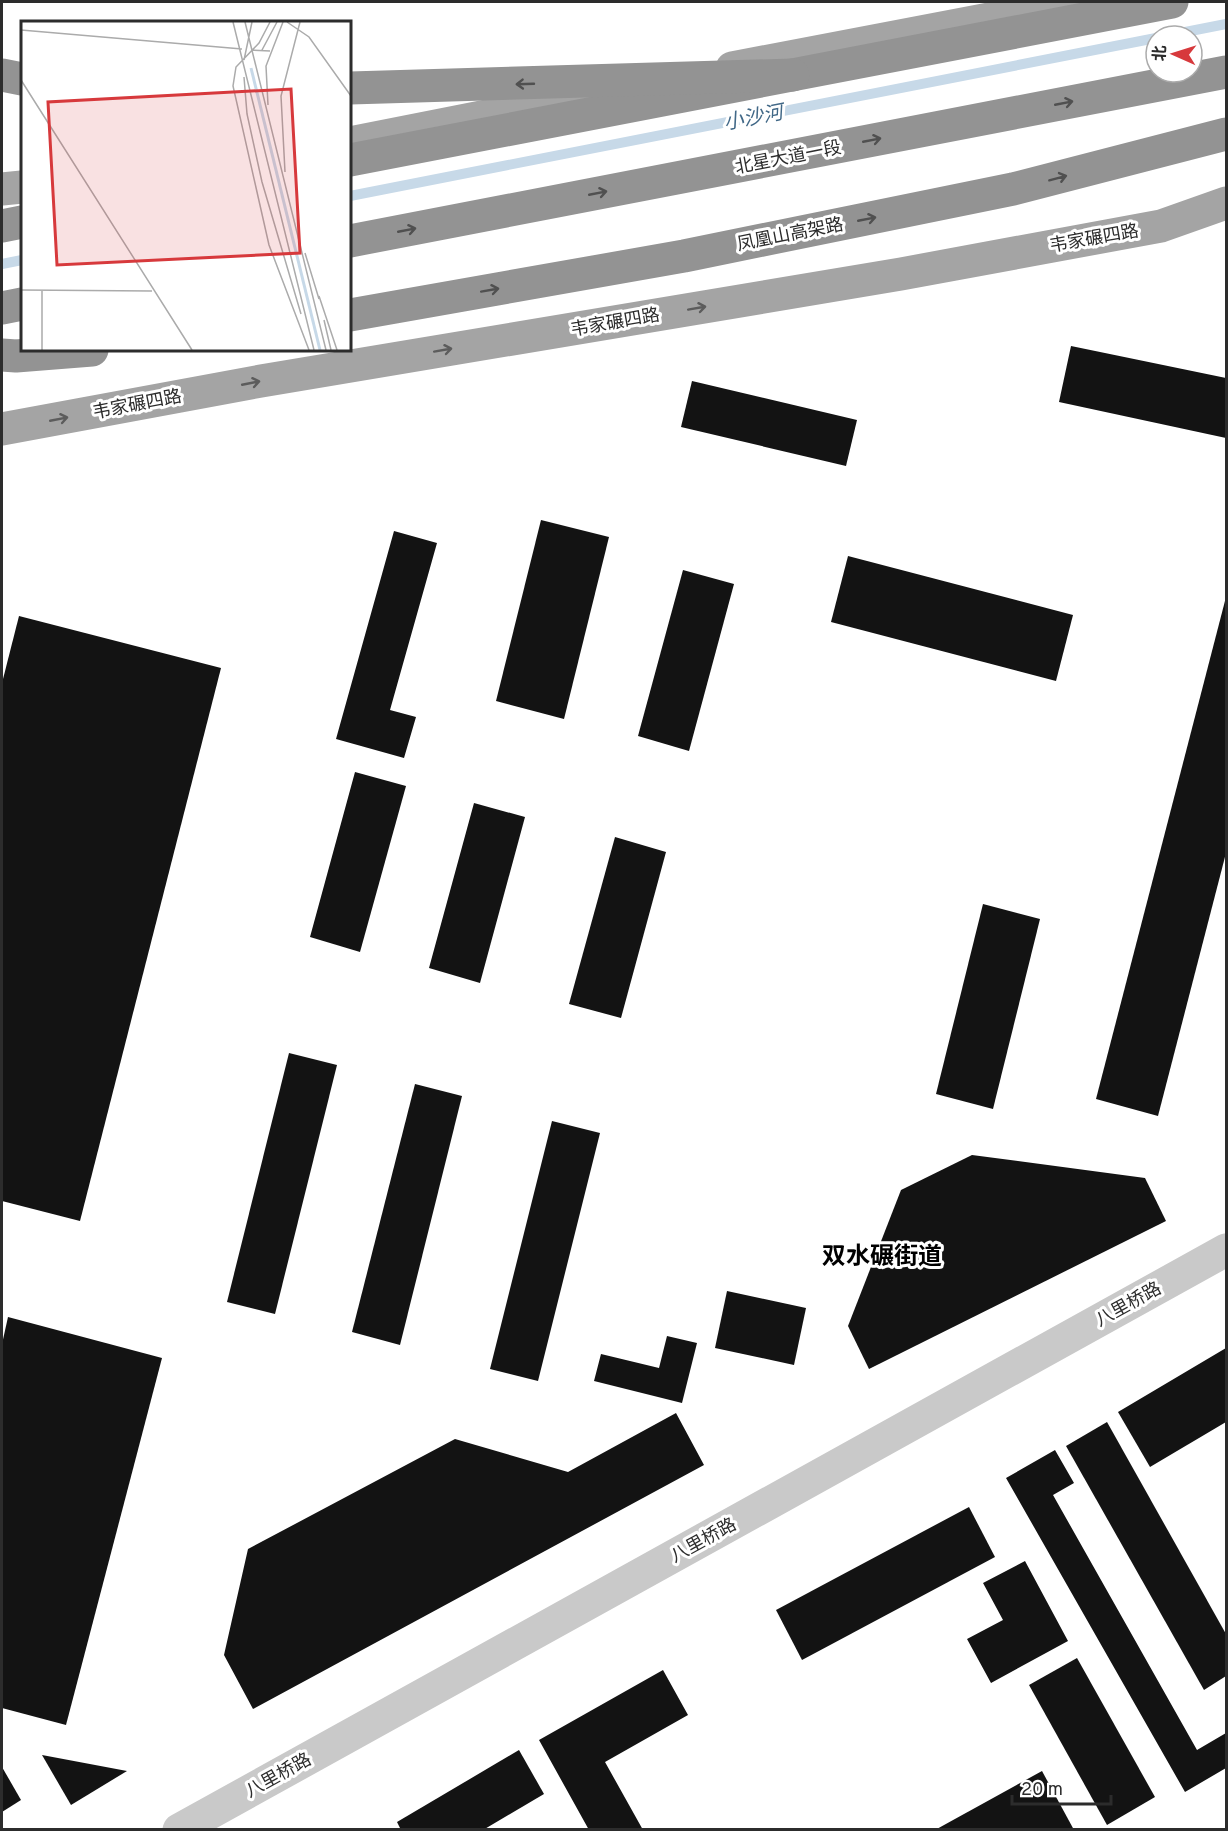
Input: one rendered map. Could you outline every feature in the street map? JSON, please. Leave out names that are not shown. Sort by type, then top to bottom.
[{"type":"highway","points":[[351,160],[1172,2]]},
{"type":"highway","name":"北星大道一段","points":[[351,241],[1227,72]]},
{"type":"highway","points":[[2,75],[21,79]]},
{"type":"highway","points":[[351,88],[793,75]]},
{"type":"highway","name":"凤凰山高架路","points":[[351,315],[684,256],[1002,192],[1227,134]]},
{"type":"highway","points":[[2,226],[21,222]]},
{"type":"highway","points":[[2,308],[21,304]]},
{"type":"highway","points":[[2,355],[79,351]]},
{"type":"main road","points":[[351,143],[1078,2]]},
{"type":"main road","points":[[2,189],[21,187]]},
{"type":"main road","name":"韦家碾四路","points":[[2,429],[261,381],[901,274],[1105,237],[1161,226],[1227,203]]},
{"type":"street","name":"八里桥路","points":[[179,1830],[1227,1250]]},
{"type":"building","points":[[1071,346],[1226,378],[1226,438],[1059,402]]},
{"type":"building","points":[[692,381],[857,420],[846,466],[681,427]]},
{"type":"building","points":[[541,520],[609,537],[564,719],[496,701]]},
{"type":"building","points":[[394,531],[437,543],[390,710],[416,717],[404,758],[336,739]]},
{"type":"building","points":[[848,556],[1073,615],[1056,681],[831,622]]},
{"type":"building","points":[[683,570],[734,584],[689,751],[638,736]]},
{"type":"building","points":[[1226,597],[1226,853],[1158,1116],[1096,1099]]},
{"type":"building","points":[[19,616],[221,668],[80,1221],[2,1201],[2,683]]},
{"type":"building","points":[[355,772],[406,786],[360,952],[310,937]]},
{"type":"building","points":[[474,803],[525,817],[480,983],[429,968]]},
{"type":"building","points":[[615,837],[666,852],[621,1018],[569,1004]]},
{"type":"building","points":[[983,904],[1040,919],[993,1109],[936,1094]]},
{"type":"building","points":[[289,1053],[337,1065],[275,1314],[227,1302]]},
{"type":"building","points":[[415,1084],[462,1096],[400,1345],[352,1332]]},
{"type":"building","points":[[552,1121],[600,1133],[538,1381],[490,1369]]},
{"type":"building","points":[[972,1155],[1145,1178],[1166,1221],[869,1369],[848,1326],[901,1190]]},
{"type":"building","points":[[727,1291],[806,1308],[794,1365],[715,1348]]},
{"type":"building","points":[[8,1317],[162,1358],[66,1725],[2,1708],[2,1344]]},
{"type":"building","points":[[667,1336],[697,1343],[682,1403],[594,1381],[601,1354],[659,1368]]},
{"type":"building","points":[[1226,1348],[1226,1422],[1150,1467],[1118,1412]]},
{"type":"building","points":[[676,1413],[704,1465],[253,1709],[224,1655],[248,1549],[455,1439],[568,1472]]},
{"type":"building","points":[[1107,1422],[1226,1634],[1226,1676],[1204,1690],[1066,1446]]},
{"type":"building","points":[[1055,1450],[1074,1483],[1053,1495],[1197,1750],[1226,1733],[1226,1768],[1185,1792],[1006,1478]]},
{"type":"building","points":[[969,1507],[995,1557],[802,1660],[776,1610]]},
{"type":"building","points":[[1025,1561],[1068,1641],[991,1683],[967,1639],[1003,1620],[983,1583]]},
{"type":"building","points":[[1077,1658],[1155,1797],[1107,1825],[1029,1685]]},
{"type":"building","points":[[663,1670],[688,1715],[605,1762],[643,1830],[589,1830],[539,1740]]},
{"type":"building","points":[[519,1750],[544,1794],[483,1830],[401,1830],[397,1822]]},
{"type":"building","points":[[42,1755],[127,1771],[71,1805]]},
{"type":"building","points":[[2,1767],[21,1800],[2,1812]]},
{"type":"building","points":[[1042,1771],[1074,1830],[935,1830]]},
{"type":"waterway","name":"小沙河","points":[[1204,28],[1226,24]]},
{"type":"waterway","name":"小沙河","points":[[351,196],[1144,40]]},
{"type":"waterway","name":"小沙河","points":[[2,264],[21,260]]},
{"type":"district","name":"双水碾街道","points":[[882,1256]]}]
